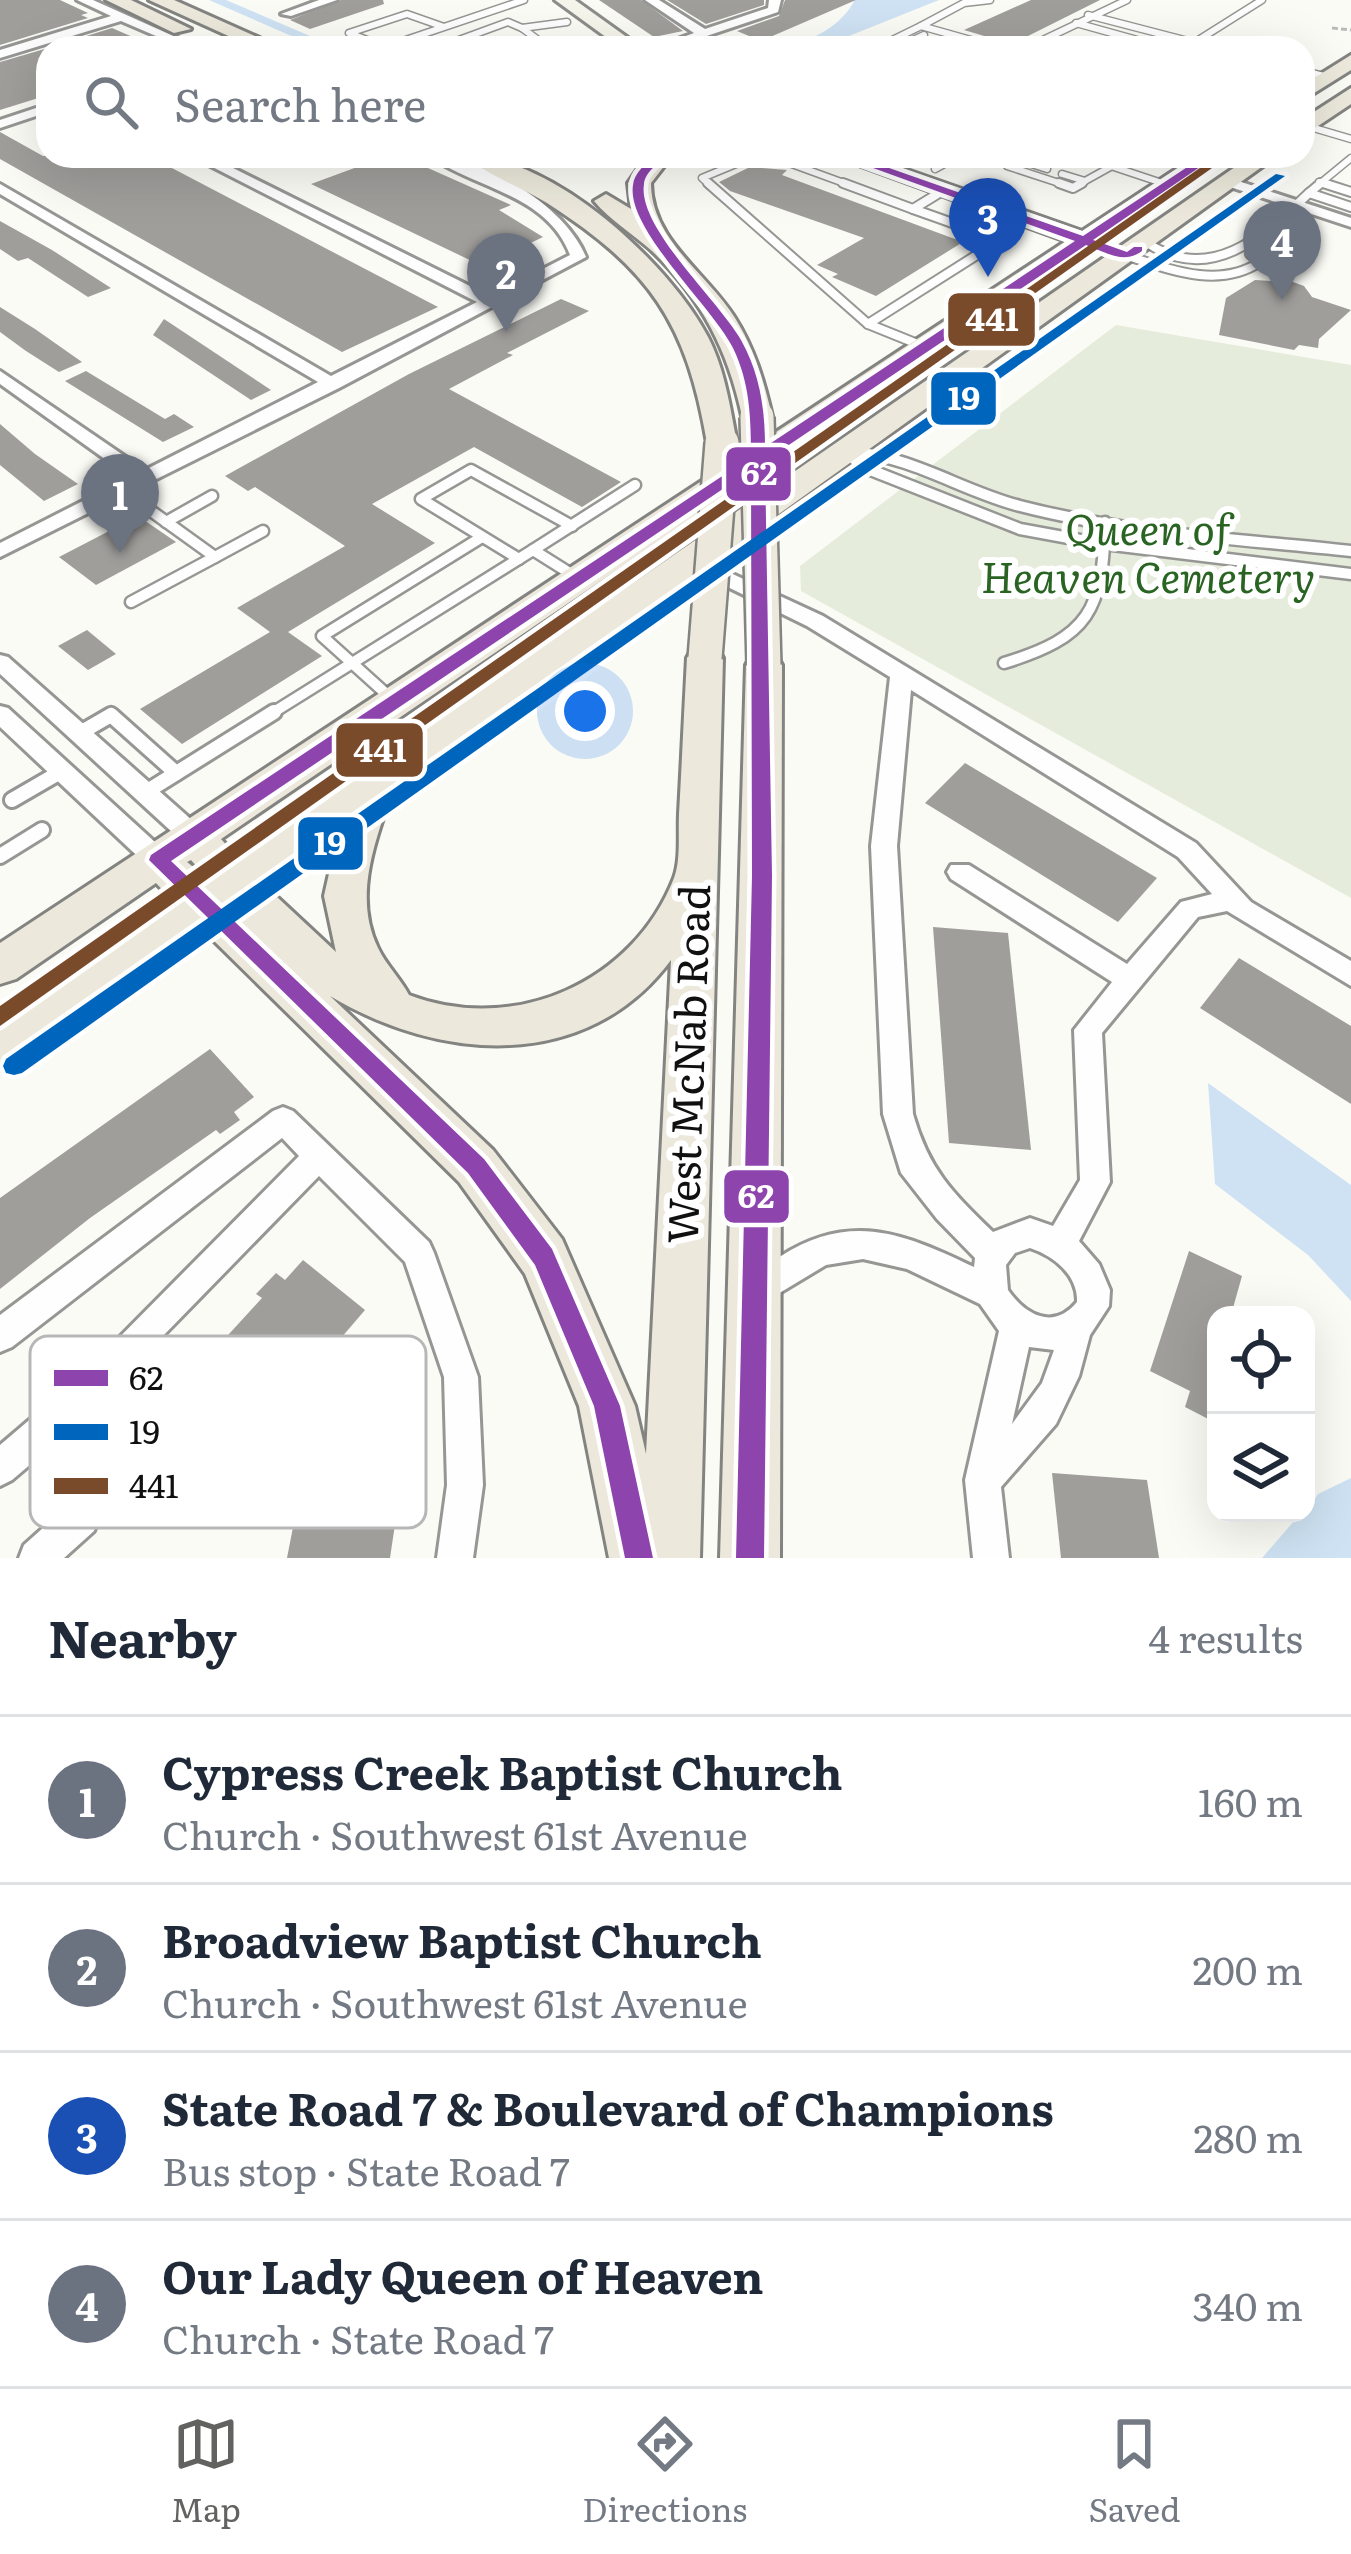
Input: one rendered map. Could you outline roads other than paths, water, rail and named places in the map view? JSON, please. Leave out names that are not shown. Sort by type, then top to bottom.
[{"type":"main road","points":[[158,0],[244,36]]},
{"type":"main road","points":[[118,8],[194,36]]},
{"type":"main road","points":[[1315,86],[1351,62]]},
{"type":"main road","points":[[1315,122],[1347,102]]},
{"type":"main road","name":"West McNab Road","points":[[501,168],[572,205],[623,246],[657,283],[685,322],[710,376],[722,443],[705,658],[670,1558]]},
{"type":"main road","name":"West McNab Road","points":[[546,168],[600,197],[656,238],[722,318],[750,369],[758,416],[764,665],[750,1558]]},
{"type":"main road","points":[[645,168],[639,181],[641,207],[656,238]]},
{"type":"main road","points":[[893,168],[1137,249]]},
{"type":"main road","points":[[918,168],[939,180]]},
{"type":"main road","points":[[0,966],[1193,168]]},
{"type":"main road","points":[[0,1046],[1249,168]]},
{"type":"main road","points":[[846,452],[843,440],[848,424],[923,348]]},
{"type":"main road","points":[[375,783],[351,853],[341,904],[361,966],[397,1010]]},
{"type":"main road","points":[[176,848],[476,1166],[544,1258],[608,1406],[639,1558]]},
{"type":"main road","points":[[219,892],[345,983],[397,1010],[443,1026],[495,1032],[553,1019],[595,1001],[644,964],[697,876]]},
{"type":"street","points":[[83,0],[118,8],[171,36]]},
{"type":"street","points":[[537,0],[588,36]]},
{"type":"street","points":[[564,0],[616,36]]},
{"type":"street","points":[[651,0],[706,35]]},
{"type":"street","points":[[702,36],[774,10],[775,0]]},
{"type":"street","points":[[286,14],[318,1]]},
{"type":"street","points":[[46,36],[118,8]]},
{"type":"street","points":[[0,54],[36,40]]},
{"type":"street","points":[[0,124],[36,112]]},
{"type":"street","points":[[222,168],[492,303]]},
{"type":"street","points":[[0,551],[578,257],[574,237],[562,224],[515,192],[462,168]]},
{"type":"street","points":[[1229,182],[1349,218]]},
{"type":"street","points":[[0,188],[333,384]]},
{"type":"street","points":[[0,376],[145,479]]},
{"type":"street","points":[[690,561],[815,621],[1187,850],[1233,899],[1351,975]]},
{"type":"street","points":[[0,662],[146,792],[176,848]]},
{"type":"street","points":[[901,675],[884,846],[898,1114],[912,1163],[948,1209],[993,1254]]},
{"type":"street","points":[[0,714],[63,770],[176,848]]},
{"type":"street","points":[[38,747],[80,733]]},
{"type":"street","points":[[960,872],[1130,980]]},
{"type":"street","points":[[1061,1242],[1095,1182],[1088,1030],[1190,909],[1233,899]]},
{"type":"street","points":[[0,1335],[283,1120],[418,1253],[461,1377],[465,1485],[455,1558]]},
{"type":"street","points":[[144,1336],[319,1156]]},
{"type":"street","points":[[983,1480],[1035,1429],[1066,1376],[1076,1327],[1092,1301],[1086,1268],[1061,1242],[1046,1236],[1015,1236],[993,1254],[988,1265],[990,1292],[1017,1325],[1048,1335],[1076,1327]]},
{"type":"street","points":[[754,1293],[822,1250],[857,1242],[922,1260],[990,1292]]},
{"type":"street","points":[[991,1558],[983,1480],[1017,1325]]},
{"type":"street","points":[[0,1468],[30,1442]]},
{"type":"street","points":[[37,1558],[70,1528]]},
{"type":"lane","points":[[418,36],[524,0]]},
{"type":"lane","points":[[913,36],[964,3],[990,0]]},
{"type":"lane","points":[[1049,36],[1127,0]]},
{"type":"lane","points":[[1206,36],[1262,0]]},
{"type":"lane","points":[[358,36],[350,33],[407,14],[444,27]]},
{"type":"lane","points":[[1088,15],[1168,36]]},
{"type":"lane","points":[[496,18],[533,36]]},
{"type":"lane","points":[[470,36],[508,22]]},
{"type":"lane","points":[[522,28],[567,22]]},
{"type":"lane","points":[[1075,22],[1124,36]]},
{"type":"lane","points":[[907,36],[922,30],[948,36]]},
{"type":"lane","points":[[1315,74],[1328,77]]},
{"type":"lane","points":[[1315,130],[1351,139]]},
{"type":"lane","points":[[1137,249],[1193,262],[1259,240],[1351,158]]},
{"type":"lane","points":[[726,168],[702,178],[868,324],[923,348]]},
{"type":"lane","points":[[800,168],[989,236],[991,246],[868,324]]},
{"type":"lane","points":[[914,208],[948,168]]},
{"type":"lane","points":[[1013,168],[1073,188],[1107,168]]},
{"type":"lane","points":[[1131,168],[1168,184]]},
{"type":"lane","points":[[1062,174],[1085,181]]},
{"type":"lane","points":[[1319,182],[1351,192]]},
{"type":"lane","points":[[1309,194],[1349,218]]},
{"type":"lane","points":[[1137,249],[1178,272],[1219,274],[1251,270],[1260,262],[1250,254],[1259,240]]},
{"type":"lane","points":[[846,452],[885,452],[1014,505],[1105,522],[1351,551]]},
{"type":"lane","points":[[846,452],[862,467],[1020,529],[1351,574]]},
{"type":"lane","points":[[519,559],[421,499],[471,470],[572,526]]},
{"type":"lane","points":[[146,792],[324,679],[352,667],[635,485]]},
{"type":"lane","points":[[122,490],[214,557]]},
{"type":"lane","points":[[166,522],[212,496]]},
{"type":"lane","points":[[1004,663],[1054,648],[1072,632],[1098,590],[1105,522]]},
{"type":"lane","points":[[131,602],[263,531]]},
{"type":"lane","points":[[394,701],[322,635],[482,537]]},
{"type":"lane","points":[[532,550],[577,578]]},
{"type":"lane","points":[[80,733],[111,715],[176,772]]},
{"type":"lane","points":[[12,800],[63,770]]},
{"type":"lane","points":[[0,856],[42,830]]},
{"type":"water","points":[[855,0],[939,0],[849,36],[816,36]]},
{"type":"water","points":[[1208,1083],[1351,1185],[1351,1301],[1308,1255],[1215,1184]]},
{"type":"water","points":[[1351,1478],[1351,1558],[1262,1558],[1293,1522],[1315,1522],[1318,1494]]},
{"type":"waterway","points":[[215,0],[302,36]]},
{"type":"place","name":"State Road 7 & Boulevard of Champions","points":[[988,277]]},
{"type":"place","name":"Our Lady Queen of Heaven","points":[[1282,300]]},
{"type":"place","name":"Broadview Baptist Church","points":[[506,332]]},
{"type":"place","name":"Cypress Creek Baptist Church","points":[[120,553]]},
{"type":"park label","name":"Queen of Heaven Cemetery","points":[[1148,554]]}]
